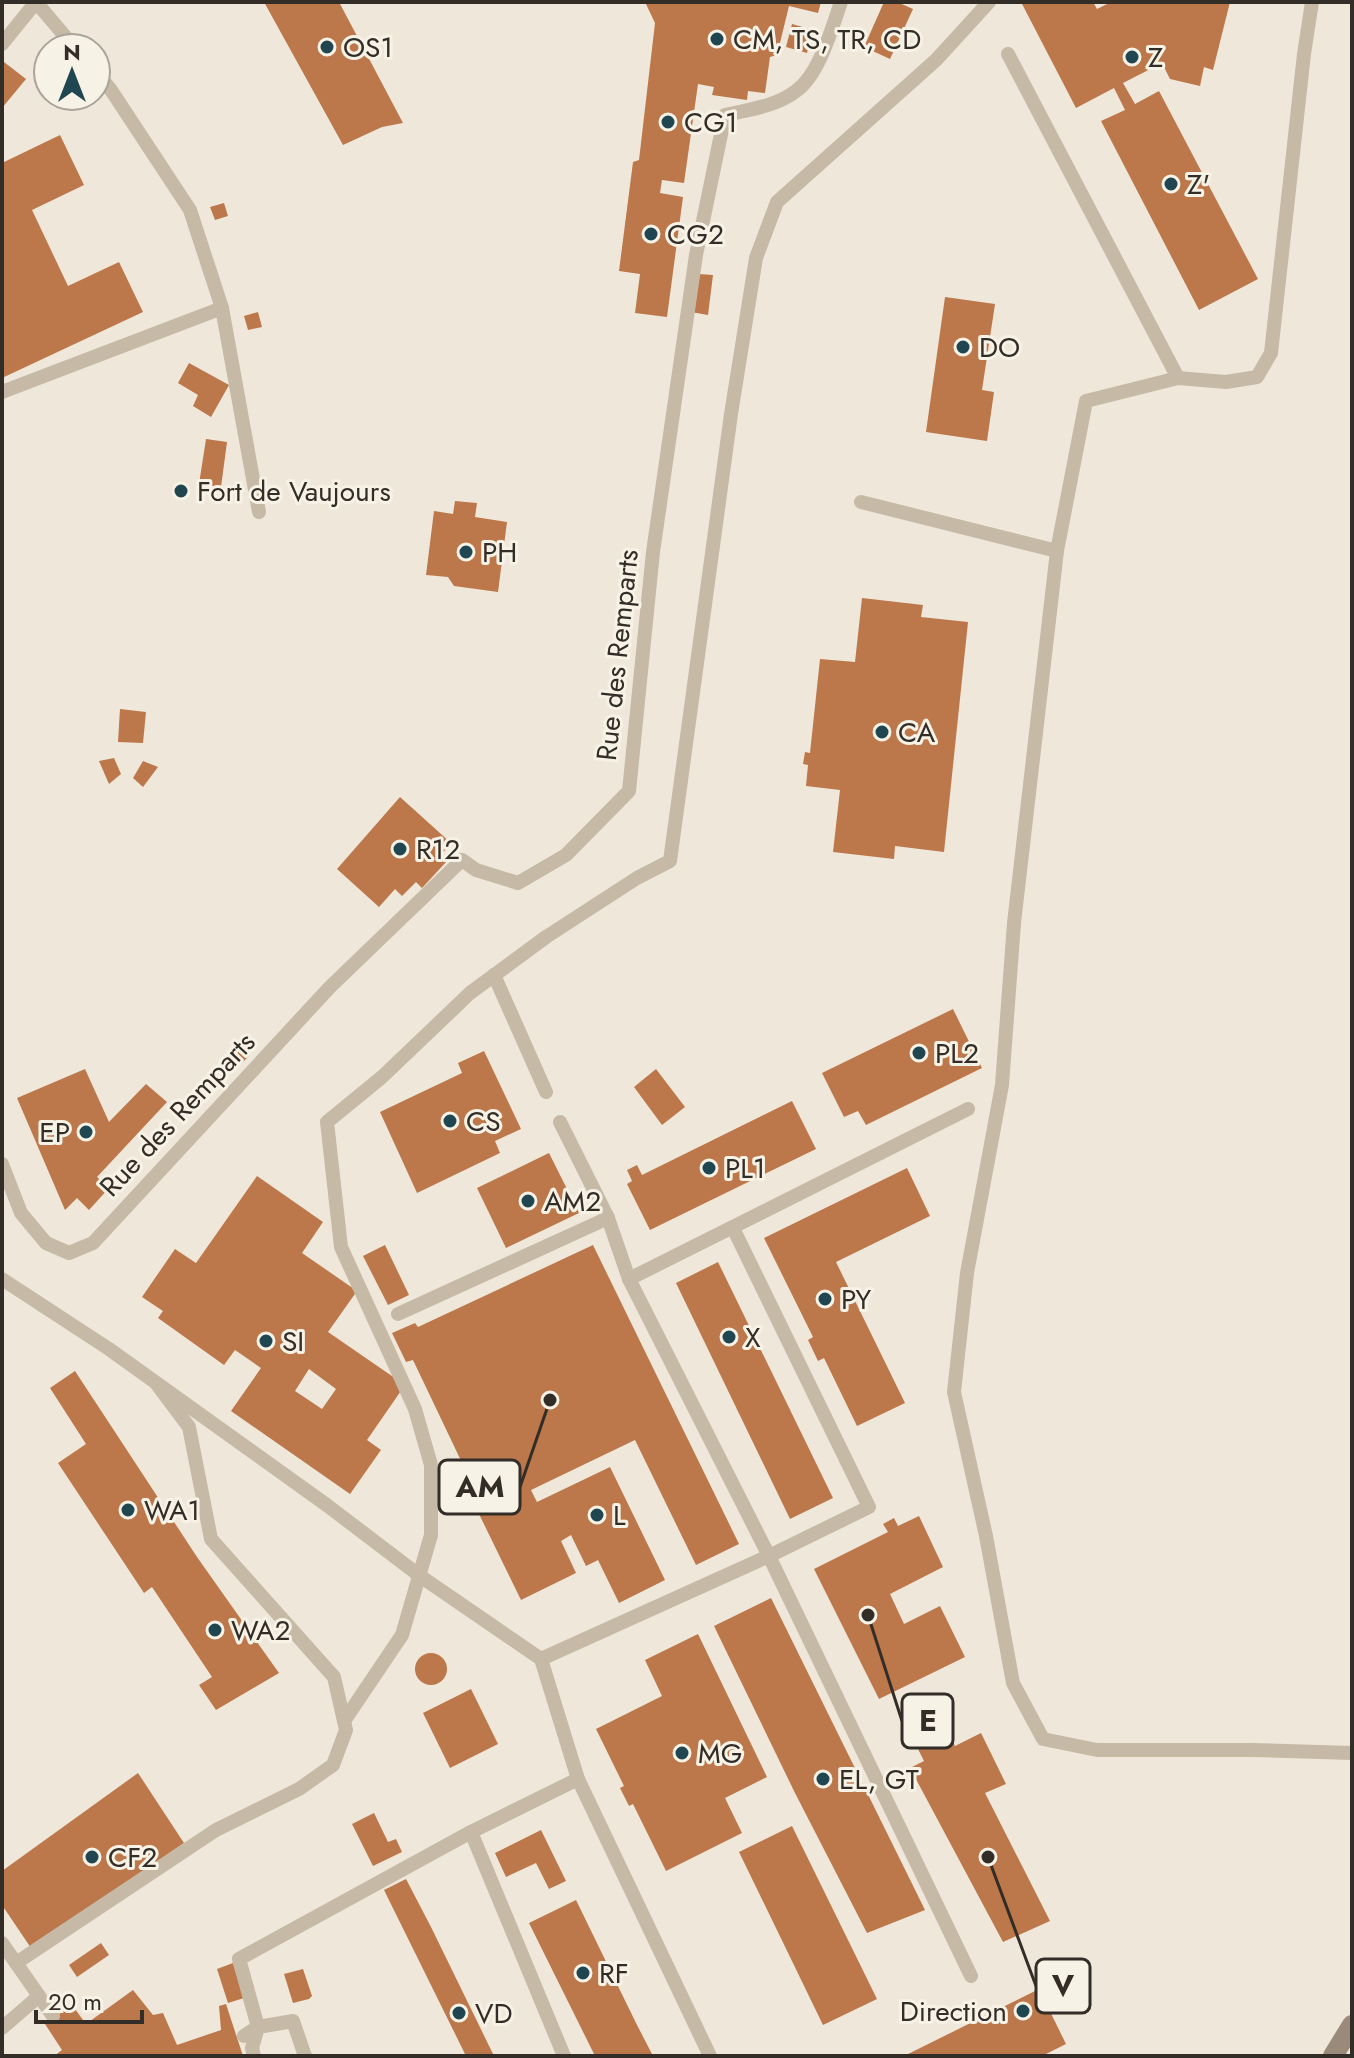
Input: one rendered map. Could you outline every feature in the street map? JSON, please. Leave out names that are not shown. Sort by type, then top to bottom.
[{"type":"street","points":[[1333,2056],[1352,2025]]},
{"type":"lane","points":[[2,44],[36,2],[61,32]]},
{"type":"lane","name":"Rue des Remparts","points":[[2,1164],[21,1213],[46,1243],[69,1253],[93,1243],[330,987],[462,860],[476,870],[518,883],[566,855],[629,791],[655,537],[696,255],[725,115],[763,106],[797,91],[823,55],[841,2]]},
{"type":"lane","points":[[344,1721],[402,1635],[431,1535],[431,1465],[415,1409],[341,1247],[327,1122],[382,1077],[470,993],[546,937],[624,886],[670,861],[731,414],[756,258],[761,244],[777,202],[936,60],[989,2]]},
{"type":"lane","points":[[1312,2],[1271,353],[1257,377],[1226,382],[1178,378],[1086,401],[1057,551],[1014,923],[1002,1085],[967,1273],[954,1392],[986,1536],[1013,1683],[1043,1739],[1097,1750],[1352,1753]]},
{"type":"lane","points":[[1008,54],[1178,378]]},
{"type":"lane","points":[[112,92],[190,210],[222,308],[259,512]]},
{"type":"lane","points":[[2,392],[222,308]]},
{"type":"lane","points":[[861,502],[1057,551]]},
{"type":"lane","points":[[494,975],[546,1092]]},
{"type":"lane","points":[[629,1279],[968,1109]]},
{"type":"lane","points":[[560,1122],[608,1218],[629,1279],[769,1556],[971,1976]]},
{"type":"lane","points":[[398,1314],[608,1218]]},
{"type":"lane","points":[[541,1659],[769,1556],[869,1507],[733,1228]]},
{"type":"lane","points":[[2,1279],[156,1383],[420,1576],[541,1659],[578,1779],[710,2056]]},
{"type":"lane","points":[[53,2016],[7,1955],[216,1830],[299,1789],[333,1765],[346,1730],[334,1677],[211,1539],[189,1427],[156,1383]]},
{"type":"lane","points":[[254,2056],[252,2048],[258,2027],[239,1959],[471,1832],[578,1779]]},
{"type":"lane","points":[[471,1832],[564,2056]]},
{"type":"lane","points":[[2,2028],[38,1997]]},
{"type":"lane","points":[[244,2036],[258,2027],[293,2021],[305,2056]]},
{"type":"building","name":"OS1","points":[[264,2],[339,2],[403,123],[382,127],[343,145]]},
{"type":"building","points":[[645,2],[821,2],[818,13],[789,6],[777,55],[770,57],[765,93],[748,91],[747,100],[712,95],[714,87],[698,84],[684,183],[662,180],[660,193],[683,197],[667,317],[635,313],[640,274],[619,271],[633,162],[639,160],[655,23]]},
{"type":"building","points":[[884,2],[897,2],[913,9],[890,59],[864,47]]},
{"type":"building","points":[[1021,2],[1093,2],[1097,9],[1111,2],[1230,2],[1213,70],[1204,67],[1200,86],[1170,79],[1162,63],[1123,83],[1135,104],[1159,91],[1258,279],[1199,310],[1101,121],[1125,110],[1114,88],[1076,108]]},
{"type":"building","points":[[792,24],[813,30],[807,53],[786,47]]},
{"type":"building","points":[[4,62],[26,79],[2,108],[2,64]]},
{"type":"building","points":[[60,135],[84,185],[32,210],[68,286],[119,262],[143,312],[2,378],[2,163]]},
{"type":"building","points":[[224,203],[228,216],[215,220],[210,207]]},
{"type":"building","points":[[698,274],[713,275],[708,315],[691,312]]},
{"type":"building","name":"DO","points":[[945,297],[995,304],[982,390],[994,392],[987,441],[926,432]]},
{"type":"building","points":[[258,312],[262,327],[248,330],[244,316]]},
{"type":"building","points":[[189,363],[229,385],[211,417],[193,406],[198,395],[178,383]]},
{"type":"building","points":[[206,439],[227,442],[221,487],[199,484]]},
{"type":"building","name":"PH","points":[[455,501],[477,503],[475,517],[507,522],[498,592],[454,586],[448,577],[426,575],[434,511],[453,514]]},
{"type":"building","name":"CA","points":[[862,598],[923,605],[921,617],[968,622],[944,852],[895,846],[894,859],[833,852],[840,790],[806,786],[808,765],[803,764],[805,752],[810,753],[820,659],[855,662]]},
{"type":"building","points":[[120,709],[146,712],[143,743],[118,742]]},
{"type":"building","points":[[114,758],[121,774],[109,784],[99,761]]},
{"type":"building","points":[[143,761],[158,767],[143,787],[133,778]]},
{"type":"building","name":"R12","points":[[400,797],[451,843],[441,855],[447,861],[422,888],[416,882],[402,896],[395,889],[379,907],[337,869]]},
{"type":"building","name":"PL2","points":[[953,1009],[982,1068],[866,1125],[858,1111],[844,1117],[822,1073]]},
{"type":"building","points":[[239,1046],[250,1055],[241,1064],[231,1054]]},
{"type":"building","name":"CS","points":[[484,1051],[521,1129],[495,1141],[500,1153],[417,1193],[380,1112],[462,1073],[458,1063]]},
{"type":"building","name":"EP","points":[[85,1069],[109,1122],[146,1084],[167,1102],[97,1177],[109,1188],[89,1210],[77,1198],[65,1210],[17,1098]]},
{"type":"building","points":[[656,1069],[685,1107],[662,1125],[634,1087]]},
{"type":"building","name":"PL1","points":[[792,1101],[816,1149],[650,1230],[627,1184],[632,1181],[627,1170],[637,1165],[642,1175]]},
{"type":"building","name":"AM2","points":[[549,1153],[579,1213],[506,1248],[477,1188]]},
{"type":"building","name":"PY","points":[[907,1168],[930,1216],[836,1262],[905,1403],[857,1426],[824,1358],[818,1361],[808,1340],[813,1337],[764,1238]]},
{"type":"building","name":"SI","points":[[257,1176],[323,1222],[302,1253],[357,1291],[328,1332],[405,1385],[367,1440],[381,1450],[350,1494],[231,1411],[261,1368],[235,1350],[224,1365],[158,1318],[163,1311],[142,1297],[175,1249],[196,1263]],"holes":[[[309,1369],[336,1389],[322,1409],[295,1391]]]},
{"type":"building","points":[[385,1245],[409,1295],[388,1305],[363,1256]]},
{"type":"building","points":[[593,1245],[739,1544],[696,1565],[635,1440],[531,1490],[537,1502],[610,1467],[665,1580],[619,1603],[598,1560],[586,1566],[571,1535],[561,1541],[576,1573],[521,1600],[479,1514],[485,1511],[413,1360],[406,1362],[392,1333],[415,1323],[418,1327]]},
{"type":"building","name":"X","points":[[718,1262],[833,1498],[790,1519],[676,1283]]},
{"type":"building","points":[[75,1371],[197,1557],[279,1673],[216,1710],[199,1685],[212,1677],[152,1587],[144,1593],[58,1463],[86,1444],[50,1388]]},
{"type":"building","points":[[919,1516],[943,1567],[890,1594],[904,1624],[940,1606],[965,1657],[879,1699],[814,1569],[888,1532],[883,1524],[894,1518],[898,1526]]},
{"type":"building","name":"EL, GT","points":[[771,1598],[925,1910],[867,1933],[714,1626]]},
{"type":"building","name":"MG","points":[[698,1634],[767,1777],[725,1798],[742,1833],[666,1871],[633,1804],[629,1806],[620,1788],[624,1786],[596,1729],[662,1696],[645,1660]]},
{"type":"building","points":[[431,1653],[442,1658],[447,1669],[442,1680],[431,1685],[420,1680],[415,1669],[420,1658]]},
{"type":"building","points":[[471,1689],[498,1744],[450,1768],[423,1713]]},
{"type":"building","points":[[948,1732],[955,1746],[981,1733],[1006,1784],[985,1793],[1050,1921],[1003,1942],[910,1768],[924,1761],[917,1747]]},
{"type":"building","name":"CF2","points":[[138,1773],[184,1843],[31,1948],[2,1905],[2,1871]]},
{"type":"building","points":[[374,1813],[388,1842],[396,1839],[402,1852],[373,1866],[352,1824]]},
{"type":"building","points":[[792,1826],[877,1999],[823,2025],[739,1852]]},
{"type":"building","points":[[541,1830],[566,1881],[549,1889],[536,1863],[506,1877],[495,1853]]},
{"type":"building","name":"VD","points":[[406,1879],[494,2056],[466,2056],[384,1890]]},
{"type":"building","name":"RF","points":[[576,1900],[653,2056],[595,2056],[529,1923]]},
{"type":"building","points":[[101,1943],[109,1955],[77,1977],[69,1965]]},
{"type":"building","points":[[233,1963],[244,1998],[228,2003],[217,1969]]},
{"type":"building","points":[[303,1969],[312,1996],[293,2003],[284,1974]]},
{"type":"building","name":"Direction","points":[[1039,1989],[1066,2044],[1042,2056],[904,2056]]},
{"type":"building","points":[[133,1990],[153,2015],[163,2013],[177,2045],[221,2030],[219,2006],[226,2004],[243,2056],[54,2056],[62,2050],[45,2024],[72,2005],[86,2024]]},
{"type":"place","name":"CM, TS, TR, CD","points":[[717,39]]},
{"type":"place","name":"OS1","points":[[327,47]]},
{"type":"place","name":"Z","points":[[1132,57]]},
{"type":"place","name":"CG1","points":[[668,122]]},
{"type":"place","name":"Z'","points":[[1171,184]]},
{"type":"place","name":"CG2","points":[[651,234]]},
{"type":"place","name":"DO","points":[[963,347]]},
{"type":"place","name":"Fort de Vaujours","points":[[181,491]]},
{"type":"place","name":"PH","points":[[466,552]]},
{"type":"place","name":"CA","points":[[882,732]]},
{"type":"place","name":"R12","points":[[400,849]]},
{"type":"place","name":"PL2","points":[[919,1053]]},
{"type":"place","name":"CS","points":[[450,1121]]},
{"type":"place","name":"EP","points":[[86,1132]]},
{"type":"place","name":"PL1","points":[[709,1168]]},
{"type":"place","name":"AM2","points":[[528,1201]]},
{"type":"place","name":"PY","points":[[825,1299]]},
{"type":"place","name":"X","points":[[729,1337]]},
{"type":"place","name":"SI","points":[[266,1341]]},
{"type":"place","name":"AM","points":[[550,1400]]},
{"type":"place","name":"WA1","points":[[128,1510]]},
{"type":"place","name":"L","points":[[597,1515]]},
{"type":"place","name":"E","points":[[868,1615]]},
{"type":"place","name":"WA2","points":[[215,1630]]},
{"type":"place","name":"MG","points":[[682,1753]]},
{"type":"place","name":"EL, GT","points":[[823,1779]]},
{"type":"place","name":"CF2","points":[[92,1857]]},
{"type":"place","name":"V","points":[[988,1857]]},
{"type":"place","name":"RF","points":[[583,1973]]},
{"type":"place","name":"Direction","points":[[1023,2011]]},
{"type":"place","name":"VD","points":[[459,2013]]}]
